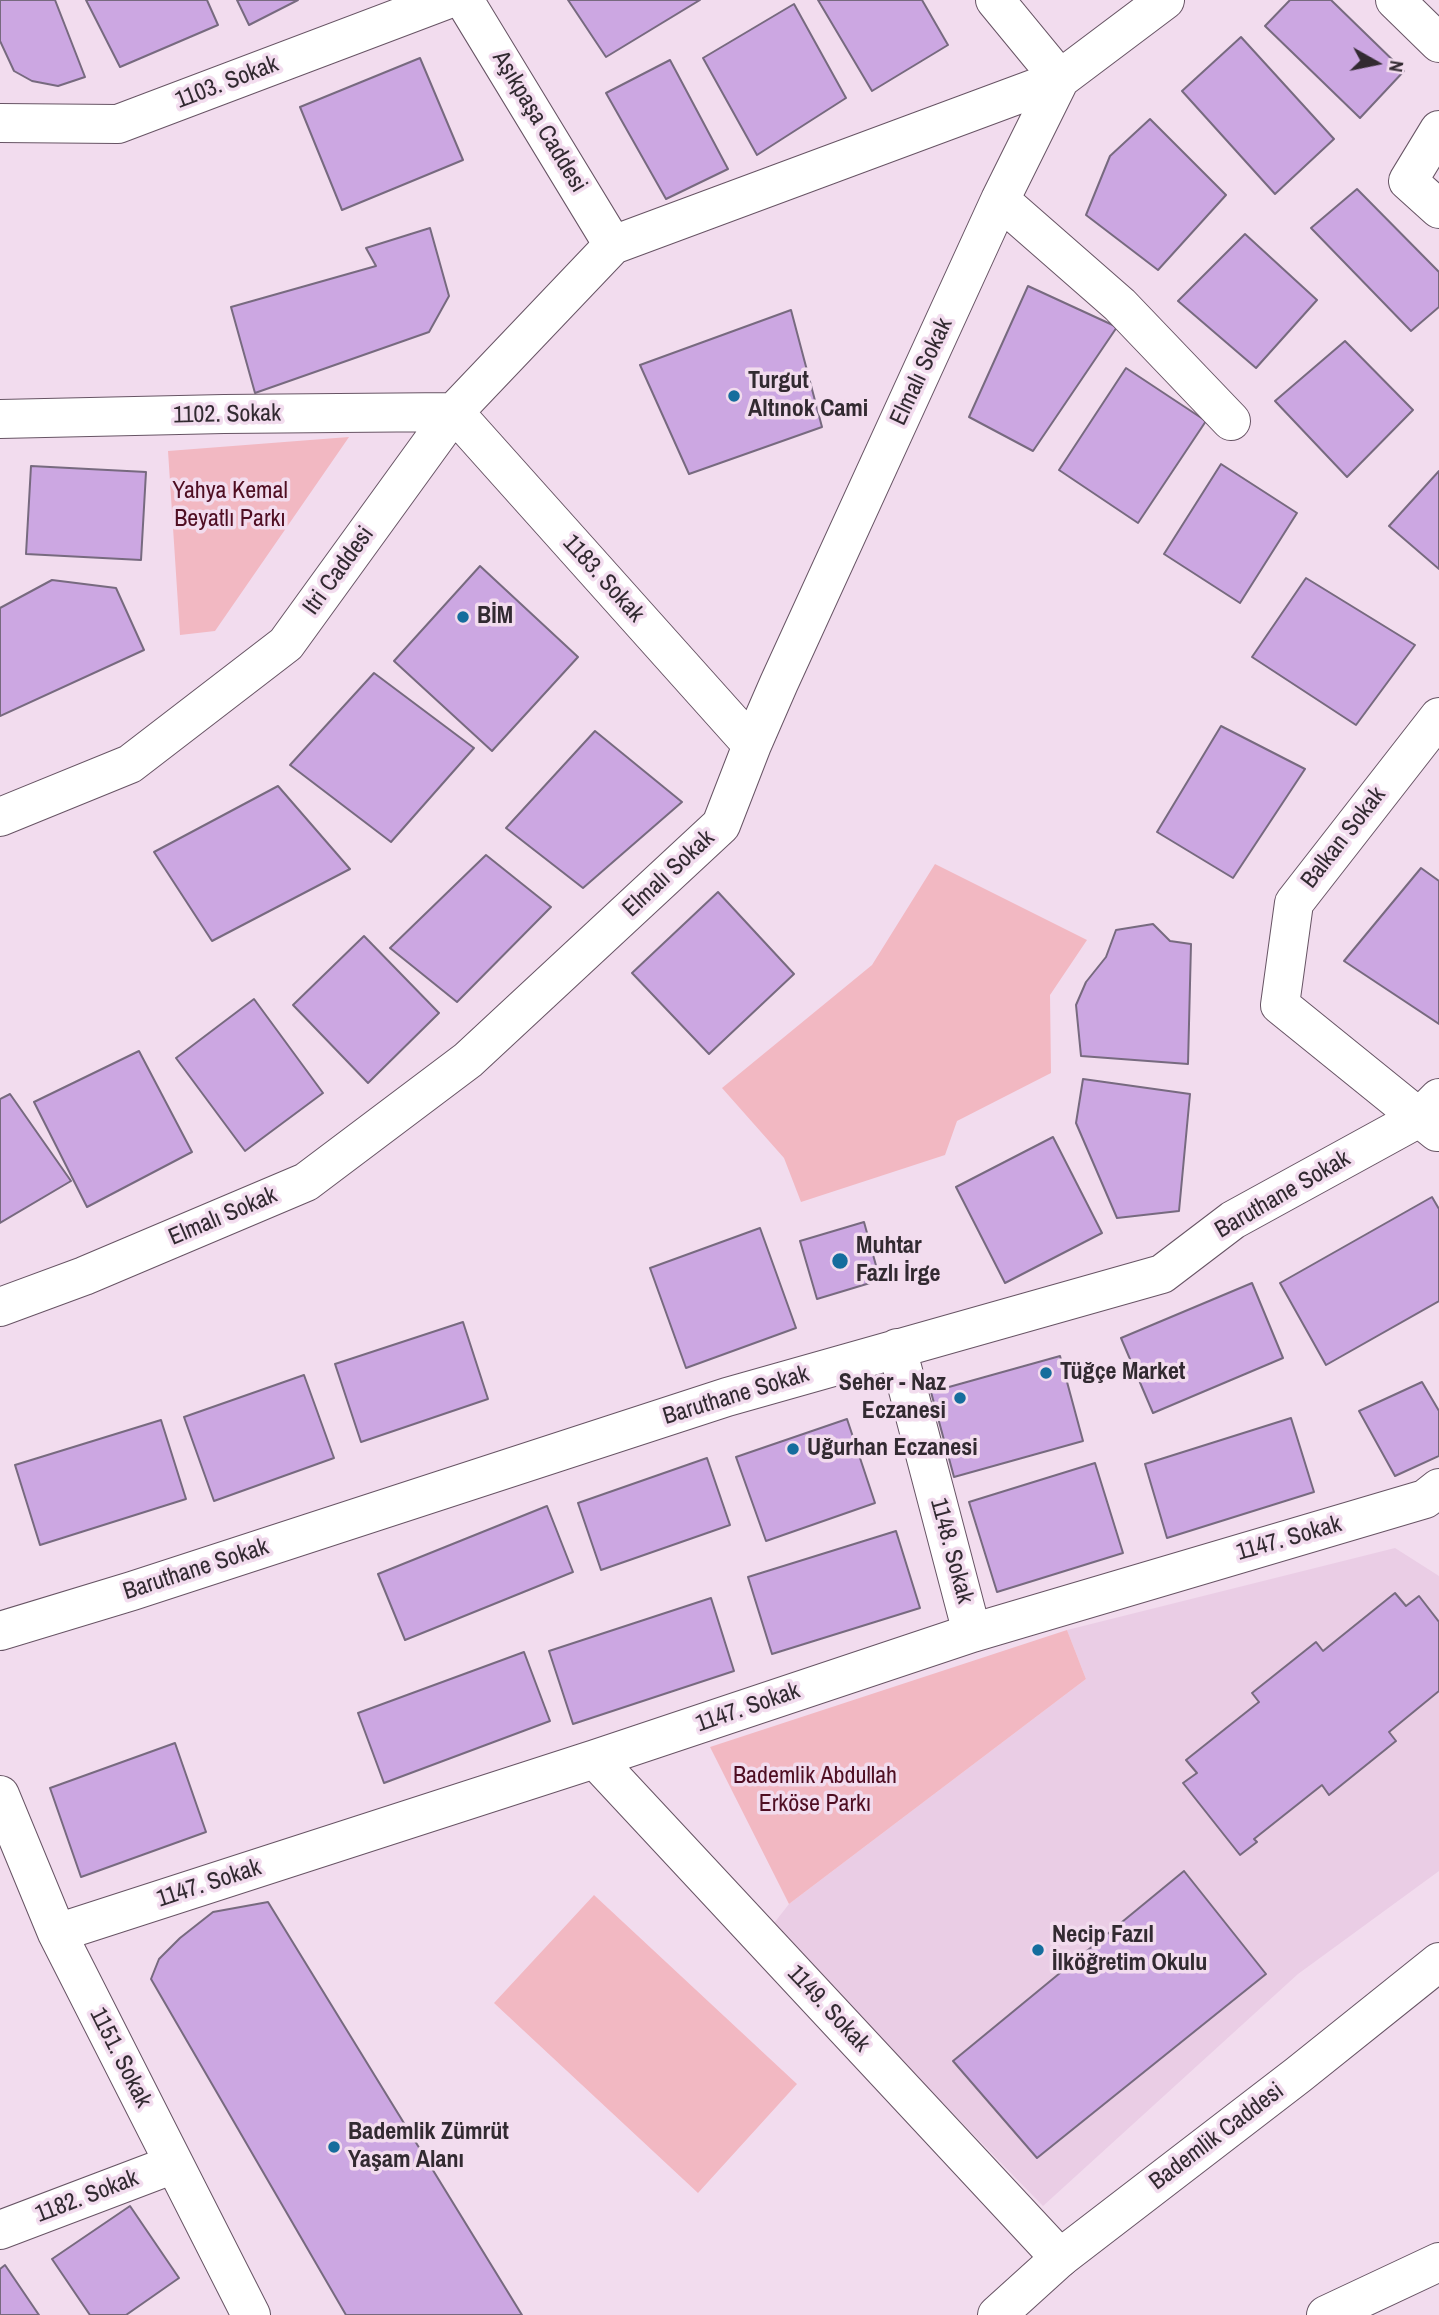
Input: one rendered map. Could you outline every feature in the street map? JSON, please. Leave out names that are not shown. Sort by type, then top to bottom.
[{"type":"street","name":"1103. Sokak","points":[[5,114],[118,124],[446,0]]},
{"type":"street","name":"Aşıkpaşa Caddesi","points":[[464,0],[613,245]]},
{"type":"street","points":[[995,0],[1060,79]]},
{"type":"street","points":[[613,245],[1060,79],[1165,0]]},
{"type":"street","points":[[1395,0],[1439,43]]},
{"type":"street","name":"Elmalı Sokak","points":[[0,1307],[84,1276],[306,1182],[468,1060],[721,825],[752,746],[1000,200],[1060,79]]},
{"type":"street","points":[[1439,130],[1408,181],[1439,209]]},
{"type":"street","points":[[1000,200],[1120,305],[1231,421]]},
{"type":"street","name":"Itri Caddesi","points":[[0,817],[130,764],[286,643],[454,412],[613,245]]},
{"type":"street","name":"1183. Sokak","points":[[454,412],[752,746]]},
{"type":"street","name":"1102. Sokak","points":[[0,419],[454,412]]},
{"type":"street","name":"Balkan Sokak","points":[[1432,1117],[1280,1005],[1294,903],[1439,718]]},
{"type":"street","name":"Baruthane Sokak","points":[[0,1631],[132,1591],[727,1397],[1162,1274],[1233,1220],[1432,1117]]},
{"type":"street","name":"1148. Sokak","points":[[897,1348],[972,1633]]},
{"type":"street","name":"1147. Sokak","points":[[57,1933],[595,1759],[972,1633],[1434,1500]]},
{"type":"street","name":"1149. Sokak","points":[[595,1759],[1060,2258]]},
{"type":"street","name":"1151. Sokak","points":[[0,1795],[57,1933],[251,2315]]},
{"type":"street","name":"Bademlik Caddesi","points":[[997,2315],[1060,2258],[1298,2076],[1439,1962]]},
{"type":"street","name":"1182. Sokak","points":[[0,2230],[174,2164]]},
{"type":"street","points":[[1326,2315],[1439,2262]]},
{"type":"shaded area","points":[[1395,1548],[1439,1576],[1439,1871],[1298,1974],[1043,2206],[771,1927],[789,1904],[1086,1679],[1067,1630]]},
{"type":"green space","name":"Yahya Kemal Beyatlı Parkı","points":[[349,437],[215,631],[180,635],[168,451]]},
{"type":"green space","points":[[935,864],[1087,940],[1050,995],[1051,1073],[957,1121],[945,1155],[801,1202],[784,1158],[722,1088],[872,965]]},
{"type":"green space","name":"Bademlik Abdullah Erköse Parkı","points":[[1067,1630],[1086,1679],[789,1904],[710,1747]]},
{"type":"green space","points":[[594,1895],[797,2084],[698,2193],[494,2003]]},
{"type":"building","points":[[0,0],[55,0],[85,77],[58,86],[32,81],[14,71],[0,41]]},
{"type":"building","points":[[86,0],[207,0],[218,25],[120,67]]},
{"type":"building","points":[[237,0],[298,0],[249,25]]},
{"type":"building","points":[[568,0],[700,0],[606,57]]},
{"type":"building","points":[[818,0],[922,0],[948,45],[872,91]]},
{"type":"building","points":[[1290,0],[1331,0],[1404,71],[1360,118],[1265,26]]},
{"type":"building","points":[[794,4],[846,98],[757,155],[703,58]]},
{"type":"building","points":[[1241,37],[1334,139],[1275,194],[1182,91]]},
{"type":"building","points":[[420,58],[463,160],[342,210],[300,107]]},
{"type":"building","points":[[670,60],[728,169],[666,199],[606,93]]},
{"type":"building","points":[[1150,119],[1226,195],[1158,270],[1086,215],[1110,156]]},
{"type":"building","points":[[1357,189],[1439,272],[1439,307],[1411,331],[1311,228]]},
{"type":"building","points":[[430,228],[449,296],[429,332],[255,393],[231,307],[376,266],[366,248]]},
{"type":"building","points":[[1245,234],[1317,300],[1256,368],[1178,301]]},
{"type":"building","points":[[1028,286],[1117,327],[1033,451],[969,417]]},
{"type":"building","name":"Turgut Altınok Cami","points":[[791,310],[822,427],[689,474],[640,365]]},
{"type":"building","points":[[1345,341],[1413,410],[1347,477],[1275,401]]},
{"type":"building","points":[[1126,368],[1206,421],[1138,523],[1059,470]]},
{"type":"building","points":[[1221,464],[1297,513],[1240,603],[1164,554]]},
{"type":"building","points":[[31,466],[146,472],[141,560],[26,554]]},
{"type":"building","points":[[1439,471],[1439,569],[1389,526]]},
{"type":"building","points":[[480,566],[578,657],[492,751],[394,661]]},
{"type":"building","points":[[1306,578],[1415,645],[1356,725],[1252,657]]},
{"type":"building","points":[[52,580],[116,588],[144,650],[0,716],[0,608]]},
{"type":"building","points":[[374,673],[474,748],[391,842],[290,765]]},
{"type":"building","points":[[1221,726],[1305,769],[1233,878],[1157,832]]},
{"type":"building","points":[[595,731],[682,802],[583,888],[506,828]]},
{"type":"building","points":[[278,786],[350,869],[212,941],[154,852]]},
{"type":"building","points":[[486,855],[551,907],[457,1002],[390,948]]},
{"type":"building","points":[[1421,868],[1439,881],[1439,1024],[1344,961]]},
{"type":"building","points":[[718,892],[794,974],[709,1054],[632,973]]},
{"type":"building","points":[[1153,924],[1170,941],[1191,944],[1188,1064],[1081,1056],[1076,1005],[1086,982],[1106,957],[1116,930]]},
{"type":"building","points":[[364,936],[439,1013],[368,1083],[293,1005]]},
{"type":"building","points":[[254,999],[323,1093],[245,1151],[176,1058]]},
{"type":"building","points":[[139,1051],[192,1152],[87,1207],[34,1102]]},
{"type":"building","points":[[1083,1079],[1190,1094],[1179,1211],[1117,1218],[1076,1123]]},
{"type":"building","points":[[10,1094],[71,1181],[0,1223],[0,1099]]},
{"type":"building","points":[[1053,1137],[1102,1233],[1005,1283],[956,1187]]},
{"type":"building","points":[[1432,1197],[1439,1209],[1439,1301],[1326,1365],[1280,1283]]},
{"type":"building","name":"Muhtar Fazlı İrge","points":[[864,1222],[880,1280],[817,1299],[800,1241]]},
{"type":"building","points":[[760,1228],[796,1328],[686,1368],[650,1268]]},
{"type":"building","points":[[1252,1283],[1283,1358],[1153,1413],[1121,1338]]},
{"type":"building","points":[[463,1322],[488,1399],[361,1442],[335,1364]]},
{"type":"building","points":[[1060,1356],[1083,1441],[954,1477],[931,1392]]},
{"type":"building","points":[[304,1375],[334,1458],[214,1501],[184,1417]]},
{"type":"building","points":[[1422,1382],[1439,1411],[1439,1456],[1395,1476],[1359,1411]]},
{"type":"building","points":[[1291,1418],[1314,1492],[1167,1538],[1145,1464]]},
{"type":"building","points":[[847,1419],[875,1503],[766,1541],[736,1457]]},
{"type":"building","points":[[161,1420],[186,1499],[40,1545],[15,1465]]},
{"type":"building","points":[[707,1458],[730,1525],[601,1570],[578,1503]]},
{"type":"building","points":[[1095,1463],[1123,1553],[997,1592],[969,1502]]},
{"type":"building","points":[[547,1506],[573,1572],[405,1640],[378,1574]]},
{"type":"building","points":[[896,1531],[920,1608],[772,1654],[748,1577]]},
{"type":"building","points":[[1395,1593],[1406,1606],[1419,1596],[1439,1622],[1439,1691],[1389,1732],[1396,1741],[1329,1795],[1322,1785],[1254,1839],[1257,1842],[1240,1855],[1183,1783],[1197,1773],[1186,1760],[1259,1702],[1252,1693],[1316,1642],[1323,1651]]},
{"type":"building","points":[[711,1598],[734,1671],[573,1724],[549,1651]]},
{"type":"building","points":[[524,1652],[550,1721],[384,1783],[358,1713]]},
{"type":"building","points":[[175,1743],[206,1832],[81,1877],[50,1788]]},
{"type":"building","points":[[1184,1871],[1266,1974],[1037,2158],[953,2061]]},
{"type":"building","name":"Bademlik Zümrüt Yaşam Alanı","points":[[268,1902],[522,2315],[346,2315],[151,1979],[159,1959],[213,1912]]},
{"type":"building","points":[[130,2206],[179,2278],[126,2315],[90,2315],[52,2259]]},
{"type":"building","points":[[5,2265],[39,2315],[0,2315],[0,2269]]},
{"type":"place","name":"Turgut Altınok Cami","points":[[734,396]]},
{"type":"place","name":"BİM","points":[[463,617]]},
{"type":"place","name":"Muhtar Fazlı İrge","points":[[840,1261]]},
{"type":"place","name":"Tüğçe Market","points":[[1046,1373]]},
{"type":"place","name":"Seher - Naz Eczanesi","points":[[960,1398]]},
{"type":"place","name":"Uğurhan Eczanesi","points":[[793,1449]]},
{"type":"place","name":"Necip Fazıl İlköğretim Okulu","points":[[1038,1950]]},
{"type":"place","name":"Bademlik Zümrüt Yaşam Alanı","points":[[334,2147]]}]
